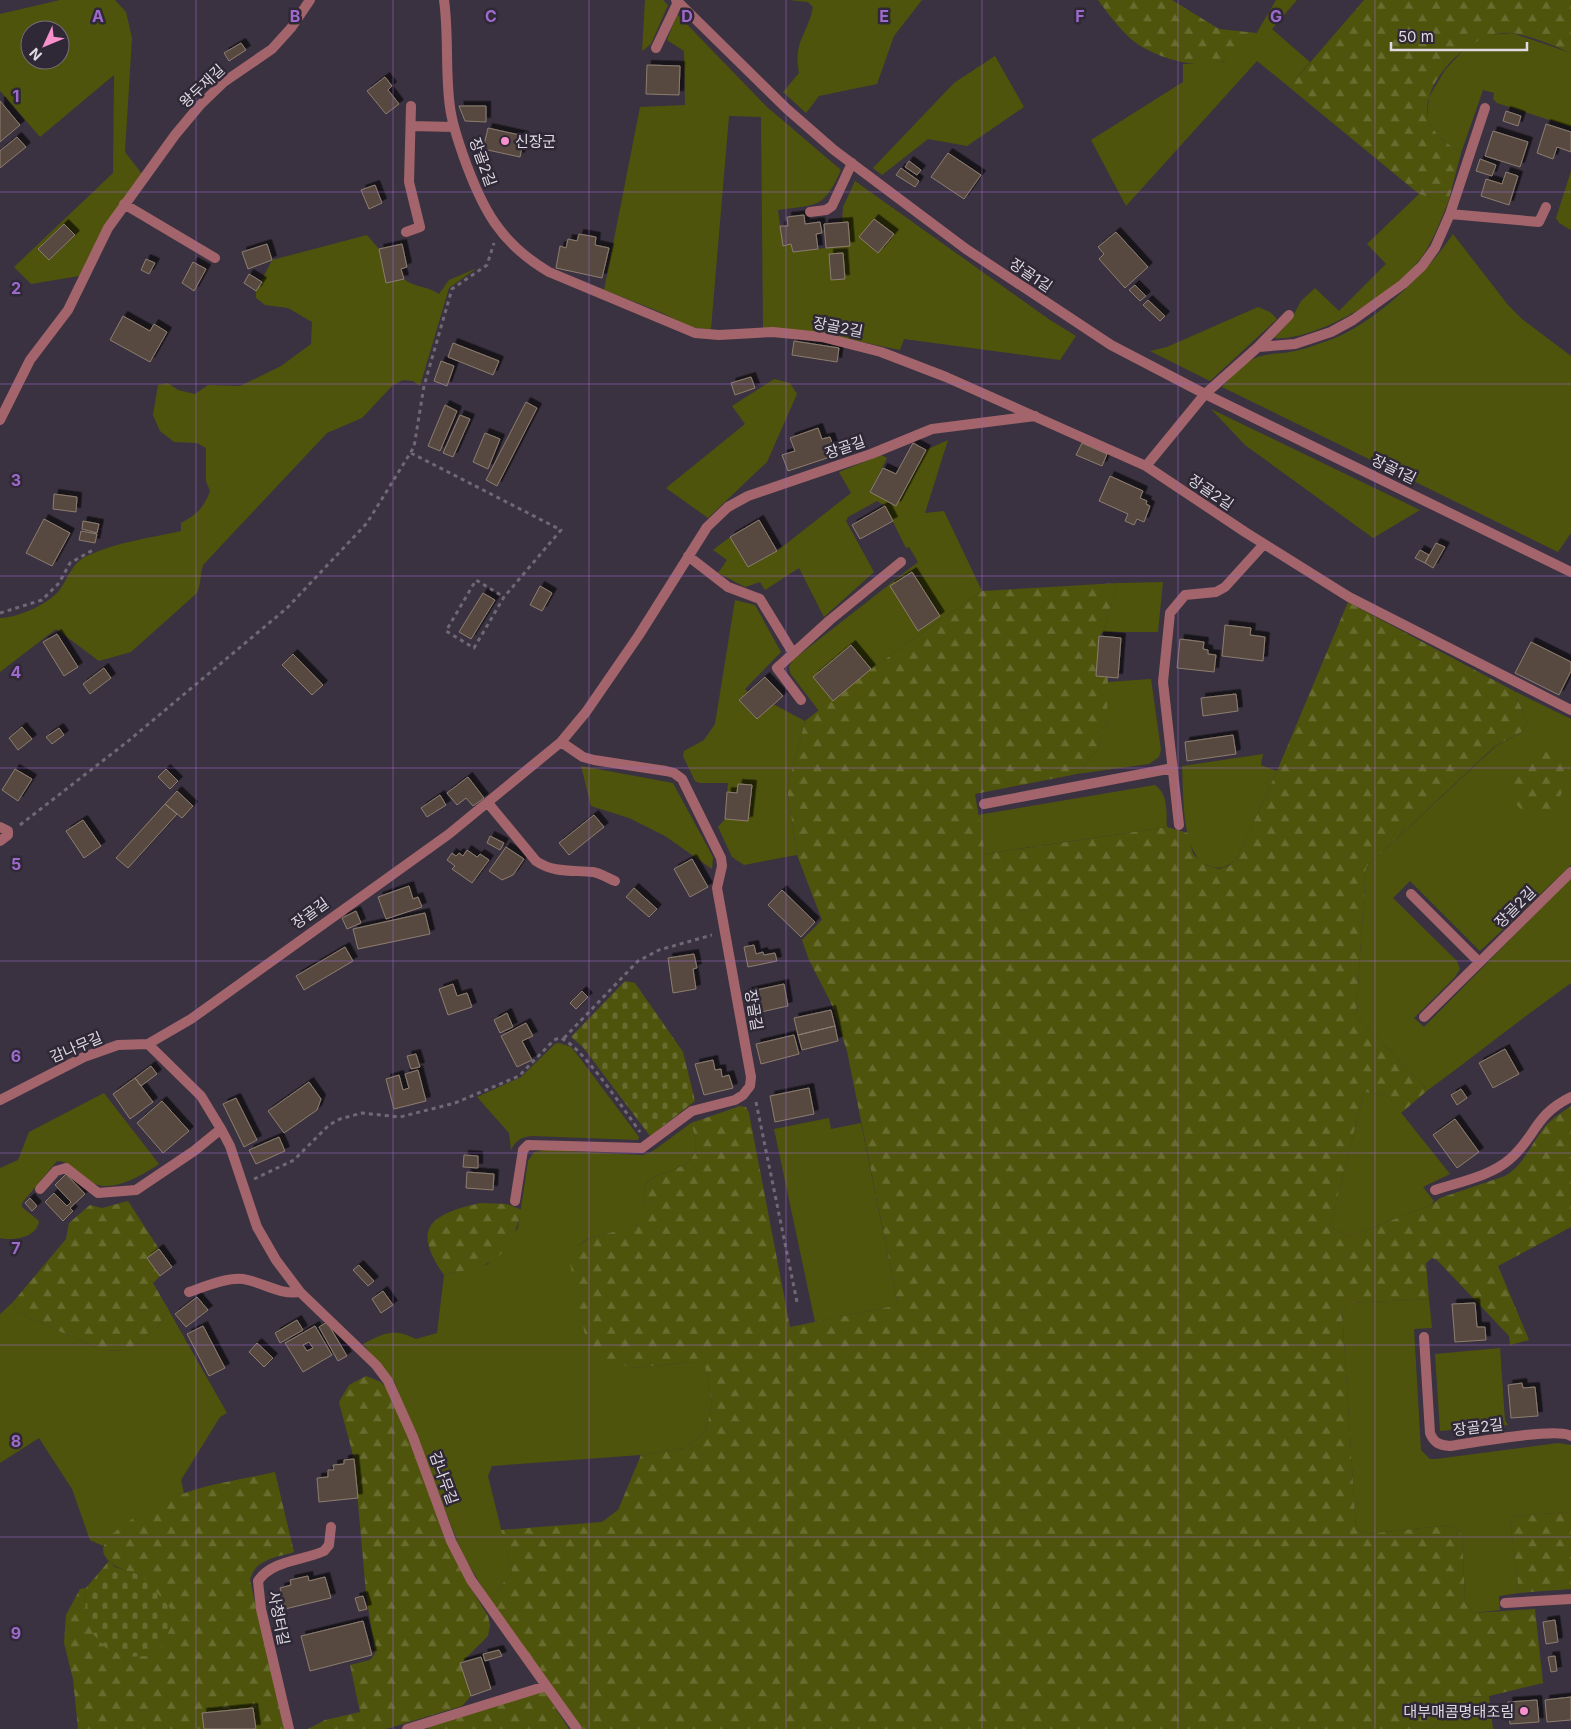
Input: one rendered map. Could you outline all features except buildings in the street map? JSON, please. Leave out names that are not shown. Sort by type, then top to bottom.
[{"type":"street","name":"왕두재길","points":[[0,420],[30,360],[68,310],[99,243],[124,204],[200,104],[224,82],[272,49],[291,28],[310,0]]},
{"type":"street","name":"장골2길","points":[[444,0],[450,109],[454,127],[482,203],[498,229],[528,260],[549,272],[695,333],[719,335],[773,332],[830,339],[881,352],[946,376],[1146,466],[1264,544],[1349,597],[1571,710]]},
{"type":"street","name":"장골1길","points":[[656,48],[677,1],[787,109],[852,163],[966,249],[1031,294],[1111,345],[1205,394],[1571,572]]},
{"type":"street","points":[[406,232],[420,226],[410,182],[411,106]]},
{"type":"street","points":[[1258,347],[1295,344],[1311,340],[1353,320],[1403,284],[1422,266],[1435,248],[1450,214],[1485,108]]},
{"type":"street","name":"장골2길","points":[[411,126],[454,127]]},
{"type":"street","points":[[810,212],[826,210],[832,206],[852,163]]},
{"type":"street","points":[[124,204],[215,258]]},
{"type":"street","points":[[1450,214],[1540,222],[1546,207]]},
{"type":"street","points":[[1146,466],[1205,394],[1258,347],[1289,315]]},
{"type":"street","name":"장골길","points":[[148,1044],[191,1019],[449,834],[561,742],[586,712],[639,635],[707,527],[728,507],[748,496],[871,454],[932,429],[1037,416]]},
{"type":"street","points":[[1180,825],[1163,682],[1170,612],[1185,595],[1216,592],[1225,587],[1264,544]]},
{"type":"street","points":[[688,556],[728,587],[760,599],[793,653]]},
{"type":"street","points":[[801,700],[776,668],[901,562]]},
{"type":"street","name":"장골길","points":[[561,742],[583,757],[666,771],[674,773],[682,779],[721,858],[722,866],[716,888],[751,1077]]},
{"type":"street","points":[[984,804],[1173,768]]},
{"type":"street","points":[[488,803],[536,861],[544,867],[555,870],[596,872],[615,881]]},
{"type":"street","name":"장골2길","points":[[1424,1017],[1571,872]]},
{"type":"street","points":[[1411,894],[1479,962]]},
{"type":"street","name":"감나무길","points":[[0,1100],[84,1057],[118,1046],[148,1044],[201,1096],[230,1146],[257,1227],[276,1260],[300,1292],[376,1365],[388,1381],[413,1436],[451,1541],[471,1580],[577,1729]]},
{"type":"street","points":[[515,1201],[522,1150],[528,1145],[642,1148],[650,1144],[692,1111],[735,1100],[743,1095],[750,1086],[751,1077]]},
{"type":"street","points":[[1435,1190],[1499,1167],[1517,1152],[1548,1111],[1571,1097]]},
{"type":"street","points":[[40,1190],[56,1171],[66,1168],[98,1193],[104,1195],[136,1190],[194,1151],[221,1129]]},
{"type":"street","points":[[189,1292],[240,1278],[288,1294],[300,1292]]},
{"type":"street","name":"장골2길","points":[[1424,1337],[1430,1433],[1433,1441],[1440,1445],[1450,1446],[1547,1434],[1567,1433],[1571,1436]]},
{"type":"street","name":"사청터길","points":[[289,1729],[261,1609],[258,1581],[268,1570],[324,1551],[329,1545],[331,1527]]},
{"type":"street","points":[[1505,1603],[1571,1599]]},
{"type":"street","points":[[407,1729],[546,1686]]},
{"type":"path","points":[[3,834],[127,742],[287,608],[367,523],[414,447],[427,378],[452,289],[487,265],[498,229]]},
{"type":"path","points":[[411,453],[561,530],[504,596],[474,648],[446,631],[476,580],[504,596]]},
{"type":"path","points":[[0,613],[42,600],[59,583],[70,563],[93,550]]},
{"type":"path","points":[[244,1184],[294,1160],[329,1125],[340,1119],[362,1113],[400,1117],[455,1104],[519,1076],[554,1040],[564,1038],[638,961],[659,950],[725,932]]},
{"type":"path","points":[[564,1038],[582,1056],[650,1144]]},
{"type":"path","points":[[751,1077],[797,1302]]},
{"type":"green space","points":[[60,0],[115,0],[126,12],[132,38],[125,152],[142,174],[104,228],[79,276],[31,284],[14,267],[113,173],[114,75],[40,137],[0,91],[0,14]]},
{"type":"green space","points":[[645,0],[663,0],[668,5],[651,44],[642,51]]},
{"type":"green space","points":[[789,0],[922,0],[894,36],[877,84],[819,96],[806,113],[783,92],[799,73],[799,45],[813,7],[808,2]]},
{"type":"green space","points":[[1098,0],[1172,0],[1219,29],[1257,33],[1247,49],[1235,57],[1222,62],[1195,64],[1181,62],[1154,53],[1136,43],[1118,26]]},
{"type":"green space","points":[[1276,0],[1297,0],[1272,29],[1310,62],[1289,87],[1257,61],[1126,206],[1091,140],[1183,82],[1183,64],[1223,62],[1248,48]]},
{"type":"green space","points":[[1364,0],[1571,0],[1571,53],[1527,36],[1512,33],[1499,34],[1473,43],[1441,73],[1428,100],[1427,120],[1440,138],[1461,153],[1448,203],[1419,194],[1289,87]]},
{"type":"green space","points":[[677,14],[767,107],[841,170],[829,192],[818,202],[803,207],[778,210],[783,246],[791,244],[793,252],[850,245],[848,222],[842,222],[843,207],[855,181],[1050,320],[1076,336],[1060,360],[904,339],[900,350],[818,333],[763,328],[761,117],[729,116],[711,329],[691,326],[604,290],[640,107],[685,105],[684,51],[667,40]]},
{"type":"green space","points":[[1512,33],[1571,53],[1571,127],[1497,103],[1493,99],[1494,93],[1483,90],[1461,153],[1440,138],[1427,120],[1429,97],[1445,70],[1467,46],[1490,35]]},
{"type":"green space","points":[[995,56],[1024,107],[967,146],[928,139],[882,175],[873,168],[954,83]]},
{"type":"green space","points":[[1571,171],[1571,230],[1559,223],[1556,218]]},
{"type":"green space","points":[[1419,194],[1448,203],[1429,245],[1421,258],[1409,271],[1375,299],[1333,323],[1312,332],[1292,337],[1274,338],[1292,318],[1301,301],[1315,288],[1339,311],[1386,264],[1367,244]]},
{"type":"green space","points":[[1453,234],[1508,305],[1522,319],[1571,356],[1571,533],[1558,552],[1222,387],[1240,368],[1253,359],[1310,347],[1330,340],[1364,322],[1415,280]]},
{"type":"green space","points":[[367,235],[379,249],[386,283],[404,279],[439,294],[449,280],[477,268],[449,288],[420,386],[413,381],[403,380],[393,385],[362,418],[327,433],[203,565],[197,593],[131,652],[99,661],[56,629],[0,672],[0,618],[34,609],[50,599],[61,588],[78,562],[87,556],[121,544],[181,531],[181,523],[195,514],[205,502],[210,491],[206,481],[206,448],[197,443],[174,442],[160,431],[153,415],[158,385],[168,383],[178,390],[195,394],[208,385],[240,386],[281,366],[311,344],[312,322],[288,308],[265,305],[256,298],[256,291],[272,260]]},
{"type":"green space","points":[[1258,307],[1270,312],[1277,319],[1210,381],[1150,351],[1167,347]]},
{"type":"green space","points":[[774,379],[790,383],[797,394],[767,462],[708,518],[666,488],[745,424],[732,406]]},
{"type":"green space","points":[[1211,409],[1420,510],[1373,538],[1245,445]]},
{"type":"green space","points":[[948,440],[925,513],[944,511],[982,591],[871,669],[851,646],[813,677],[833,701],[819,711],[790,673],[789,666],[794,659],[918,562],[909,547],[906,548],[885,506],[877,501],[848,517],[846,521],[874,572],[824,617],[799,568],[765,590],[760,582],[745,587],[718,573],[727,560],[713,550],[730,537],[748,567],[777,551],[851,493],[839,472],[881,455],[887,458],[870,492],[896,505],[926,450]]},
{"type":"green space","points":[[1163,582],[1158,632],[1103,632],[1118,583]]},
{"type":"green space","points":[[1118,583],[1103,632],[1099,636],[1096,676],[1108,677],[1107,720],[1097,751],[1077,774],[975,794],[985,854],[1167,827],[1188,833],[1193,854],[1206,865],[1219,869],[1229,866],[1237,858],[1277,771],[1348,602],[1514,691],[1527,721],[1523,731],[1495,746],[1366,867],[1356,1016],[1428,1090],[1401,1113],[1387,1095],[1364,1092],[1330,1226],[1348,1237],[1431,1205],[1440,1198],[1505,1176],[1522,1161],[1547,1125],[1571,1106],[1571,1227],[1498,1266],[1529,1340],[1510,1345],[1509,1336],[1437,1260],[1432,1258],[1426,1263],[1429,1299],[1348,1303],[1342,1310],[1356,1529],[1366,1534],[1451,1525],[1462,1534],[1465,1603],[1474,1613],[1535,1609],[1543,1683],[1489,1696],[1465,1697],[1431,1729],[583,1729],[489,1599],[512,1573],[501,1530],[602,1522],[618,1510],[641,1455],[685,1448],[706,1431],[712,1403],[705,1367],[691,1362],[633,1368],[604,1359],[586,1340],[569,1259],[574,1252],[582,1243],[592,1238],[635,1226],[647,1218],[644,1191],[647,1183],[653,1178],[689,1161],[694,1153],[696,1140],[691,1123],[740,1106],[746,1107],[749,1113],[790,1327],[898,1305],[847,1051],[831,1003],[809,960],[802,940],[822,920],[797,855],[787,788],[805,721],[871,669],[982,591]]},
{"type":"green space","points":[[735,600],[755,605],[781,652],[745,689],[748,692],[739,700],[757,719],[773,704],[805,721],[787,788],[797,855],[744,865],[732,857],[718,827],[725,819],[728,783],[699,783],[695,781],[683,756],[684,751],[704,740],[715,724]]},
{"type":"green space","points":[[1151,679],[1161,750],[1159,757],[1149,764],[1077,774],[1097,751],[1107,720],[1107,682]]},
{"type":"green space","points":[[1514,691],[1571,719],[1571,865],[1480,951],[1410,881],[1393,898],[1457,961],[1460,969],[1455,977],[1414,1018],[1424,1027],[1571,878],[1571,983],[1428,1090],[1356,1016],[1366,867],[1496,746],[1523,731],[1527,721]]},
{"type":"green space","points":[[1548,747],[1562,754],[1564,785],[1562,792],[1550,813],[1536,815],[1527,813],[1510,797],[1512,787],[1522,766],[1532,756]]},
{"type":"green space","points":[[1263,754],[1261,765],[1277,771],[1237,858],[1225,867],[1210,866],[1200,860],[1193,850],[1188,837],[1182,766]]},
{"type":"green space","points":[[581,766],[673,783],[713,857],[712,869],[665,836],[629,818],[591,806]]},
{"type":"green space","points":[[1155,785],[1165,799],[1167,827],[984,854],[978,815]]},
{"type":"green space","points":[[625,981],[635,983],[683,1052],[695,1101],[650,1136],[582,1046],[571,1037]]},
{"type":"green space","points":[[559,1043],[571,1047],[639,1137],[638,1140],[532,1136],[519,1140],[511,1150],[509,1133],[477,1097],[521,1077],[555,1044]]},
{"type":"green space","points":[[1364,1092],[1387,1095],[1450,1174],[1423,1187],[1434,1201],[1431,1205],[1348,1237],[1330,1226]]},
{"type":"green space","points":[[104,1093],[159,1164],[124,1183],[104,1186],[94,1184],[70,1165],[57,1161],[22,1203],[22,1207],[39,1221],[37,1227],[24,1237],[0,1238],[0,1168],[18,1160],[29,1132]]},
{"type":"green space","points":[[829,1118],[831,1129],[861,1123],[898,1305],[815,1322],[774,1129]]},
{"type":"green space","points":[[691,1123],[696,1142],[694,1153],[689,1161],[653,1178],[647,1183],[644,1197],[648,1218],[643,1223],[627,1229],[584,1241],[569,1259],[633,1368],[691,1362],[705,1366],[712,1403],[706,1431],[685,1448],[641,1455],[492,1466],[488,1476],[512,1573],[489,1599],[462,1553],[394,1381],[363,1344],[389,1333],[401,1334],[416,1339],[437,1333],[444,1275],[488,1264],[518,1228],[528,1161],[534,1152],[545,1150],[643,1155],[653,1151]]},
{"type":"green space","points":[[128,1201],[159,1249],[147,1258],[160,1276],[153,1283],[168,1309],[157,1328],[128,1351],[101,1350],[16,1310],[13,1302],[66,1239],[69,1223],[90,1205],[102,1208]]},
{"type":"green space","points":[[480,1203],[507,1204],[522,1210],[510,1242],[500,1255],[486,1264],[444,1275],[434,1259],[429,1245],[428,1234],[431,1225],[449,1212]]},
{"type":"green space","points":[[1429,1299],[1432,1328],[1414,1329],[1421,1450],[1430,1459],[1436,1459],[1558,1443],[1571,1445],[1571,1512],[1513,1516],[1510,1521],[1519,1593],[1499,1596],[1500,1610],[1474,1613],[1465,1603],[1462,1534],[1451,1525],[1366,1534],[1356,1529],[1342,1310],[1348,1303]]},
{"type":"green space","points":[[13,1302],[16,1310],[30,1318],[101,1350],[128,1351],[157,1328],[168,1309],[227,1413],[220,1417],[181,1480],[184,1493],[129,1522],[118,1530],[103,1546],[90,1540],[72,1489],[39,1438],[0,1463],[0,1314]]},
{"type":"green space","points":[[1500,1348],[1505,1420],[1508,1425],[1440,1431],[1435,1354]]},
{"type":"green space","points":[[366,1376],[381,1382],[388,1390],[412,1443],[444,1537],[467,1582],[488,1616],[490,1625],[488,1636],[461,1663],[471,1696],[462,1706],[386,1729],[308,1729],[325,1720],[360,1712],[350,1665],[370,1660],[375,1654],[366,1593],[354,1459],[339,1402],[349,1385]]},
{"type":"green space","points":[[275,1472],[294,1552],[261,1563],[250,1580],[284,1729],[256,1729],[253,1708],[202,1729],[78,1729],[73,1679],[64,1643],[66,1615],[80,1589],[86,1588],[85,1616],[143,1576],[121,1569],[107,1559],[104,1554],[104,1546],[110,1536],[150,1509],[177,1496],[207,1486]]},
{"type":"green space","points":[[1571,1512],[1571,1589],[1519,1593],[1510,1521],[1513,1516]]},
{"type":"green space","points":[[109,1561],[115,1567],[143,1576],[170,1608],[171,1627],[162,1645],[147,1656],[127,1657],[107,1649],[93,1634],[85,1616],[86,1588]]},
{"type":"green space","points":[[540,1691],[545,1692],[569,1729],[427,1729],[433,1725]]},
{"type":"green space","points":[[1489,1696],[1493,1729],[1431,1729],[1465,1697]]},
{"type":"place","name":"신장군","points":[[505,141]]},
{"type":"place","name":"대부매콤명태조림","points":[[1524,1711]]}]
